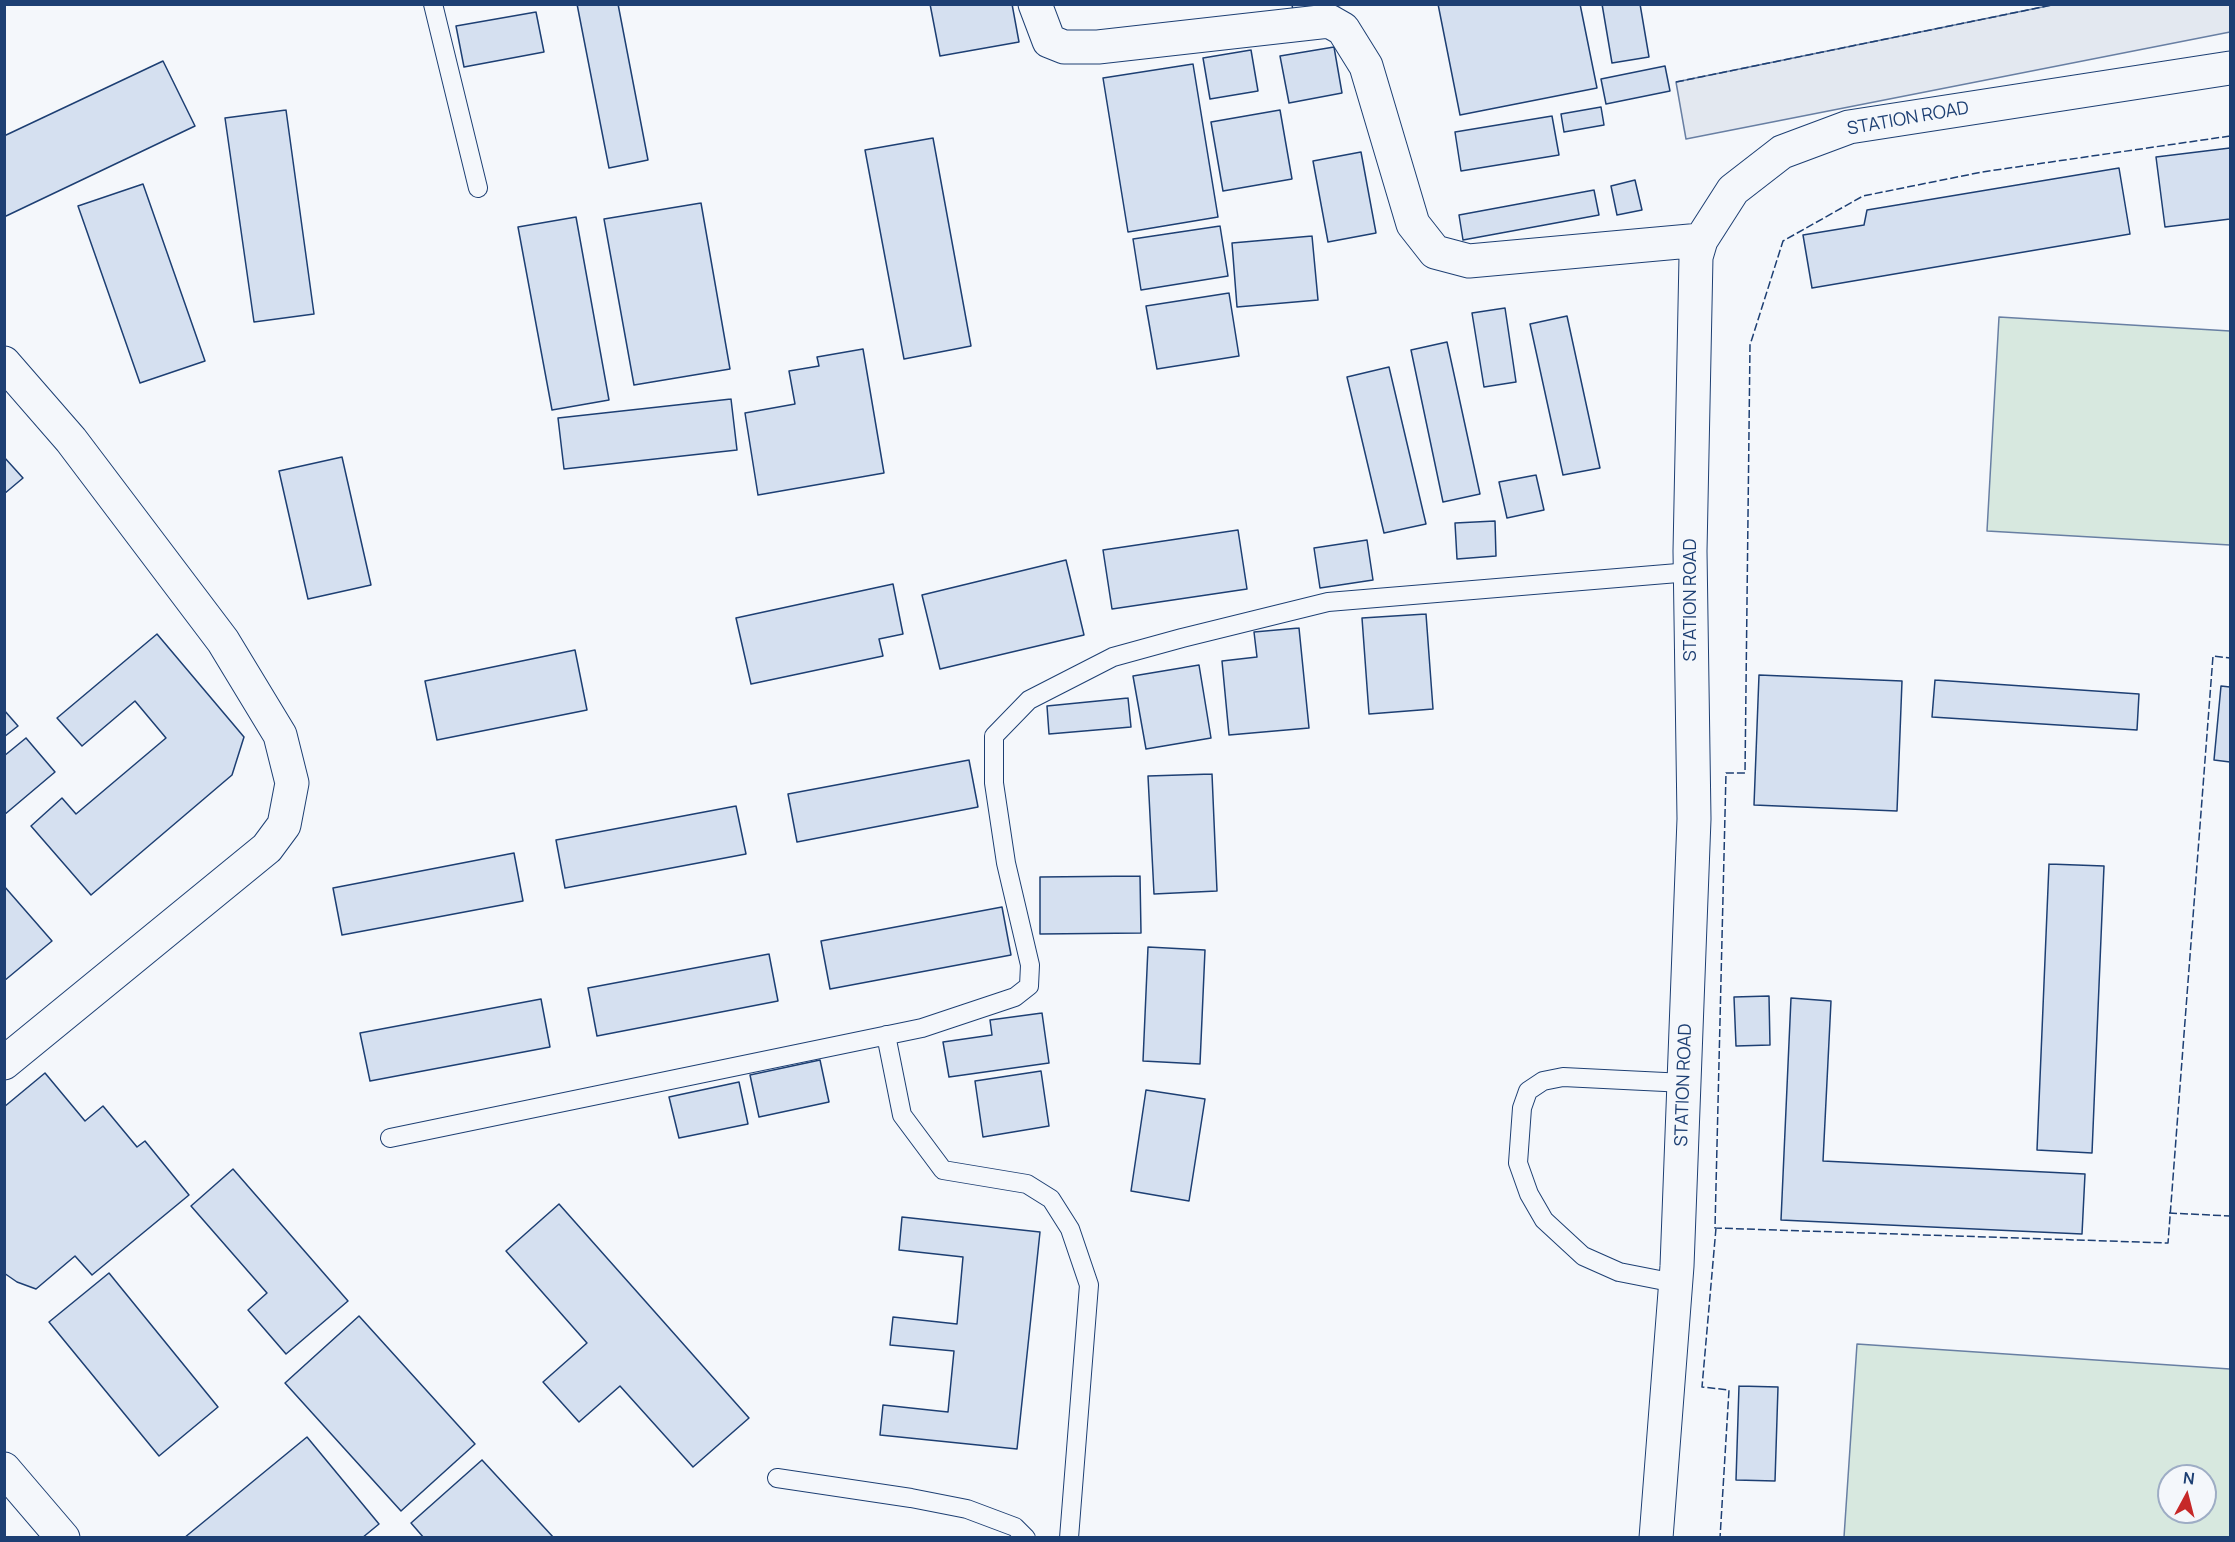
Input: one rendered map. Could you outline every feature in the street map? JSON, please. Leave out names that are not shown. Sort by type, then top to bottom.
[{"type":"street","points":[[1035,4],[1049,41],[1064,47],[1098,47],[1329,21],[1343,29],[1366,66],[1413,224],[1435,252],[1469,261],[1701,240]]},
{"type":"street","name":"STATION ROAD","points":[[1656,1538],[1675,1282],[1685,1083],[1694,819],[1690,572],[1696,257],[1701,240],[1733,190],[1782,152],[1849,127],[2230,68]]},
{"type":"street","points":[[4,363],[71,440],[223,641],[280,735],[292,783],[284,825],[267,848],[4,1063]]},
{"type":"street","points":[[4,1469],[63,1538]]},
{"type":"lane","points":[[433,4],[478,188]]},
{"type":"lane","points":[[390,1138],[922,1028],[1015,997],[1029,986],[1030,965],[1006,863],[994,783],[994,736],[1029,700],[1113,657],[1328,603],[1690,572]]},
{"type":"lane","points":[[886,1035],[902,1115],[944,1170],[1027,1184],[1051,1199],[1070,1229],[1089,1285],[1069,1538]]},
{"type":"lane","points":[[1675,1282],[1619,1272],[1583,1256],[1544,1220],[1529,1194],[1518,1163],[1522,1108],[1528,1091],[1543,1080],[1563,1077],[1685,1083]]},
{"type":"lane","points":[[777,1478],[911,1498],[967,1509],[1015,1527],[1026,1538]]},
{"type":"shaded area","points":[[2057,4],[2230,5],[2230,32],[1686,139],[1676,82]]},
{"type":"shaded area","points":[[1999,317],[2230,331],[2230,545],[1987,531]]},
{"type":"shaded area","points":[[1857,1344],[2230,1369],[2230,1537],[1844,1537]]},
{"type":"building","points":[[577,4],[618,4],[648,160],[609,168]]},
{"type":"building","points":[[930,4],[1012,4],[1019,42],[940,56]]},
{"type":"building","points":[[1292,4],[1350,4],[1293,12]]},
{"type":"building","points":[[1438,4],[1580,4],[1597,88],[1460,115]]},
{"type":"building","points":[[1602,4],[1640,4],[1649,57],[1612,63]]},
{"type":"building","points":[[536,12],[544,52],[464,67],[456,26]]},
{"type":"building","points":[[1334,47],[1342,93],[1289,103],[1280,56]]},
{"type":"building","points":[[1251,50],[1258,91],[1210,99],[1203,58]]},
{"type":"building","points":[[163,61],[195,126],[4,217],[4,136]]},
{"type":"building","points":[[1193,64],[1218,217],[1128,232],[1103,78]]},
{"type":"building","points":[[1665,66],[1670,91],[1606,104],[1601,79]]},
{"type":"building","points":[[1601,107],[1604,125],[1564,132],[1561,114]]},
{"type":"building","points":[[286,110],[314,314],[254,322],[225,118]]},
{"type":"building","points":[[1280,110],[1292,179],[1223,191],[1211,122]]},
{"type":"building","points":[[1552,116],[1559,155],[1461,171],[1455,132]]},
{"type":"building","points":[[933,138],[971,346],[904,359],[865,150]]},
{"type":"building","points":[[2230,148],[2230,219],[2165,227],[2156,157]]},
{"type":"building","points":[[1361,152],[1376,233],[1328,242],[1313,161]]},
{"type":"building","points":[[2119,168],[2130,234],[1812,288],[1803,235],[1864,225],[1867,210]]},
{"type":"building","points":[[1635,180],[1642,210],[1617,215],[1611,186]]},
{"type":"building","points":[[143,184],[205,361],[140,383],[78,206]]},
{"type":"building","points":[[1594,190],[1599,215],[1463,240],[1459,215]]},
{"type":"building","points":[[701,203],[730,369],[634,385],[604,219]]},
{"type":"building","points":[[576,217],[609,400],[552,410],[518,227]]},
{"type":"building","points":[[1220,226],[1228,276],[1141,290],[1133,239]]},
{"type":"building","points":[[1312,236],[1318,300],[1237,307],[1232,243]]},
{"type":"building","points":[[1229,293],[1239,356],[1157,369],[1146,306]]},
{"type":"building","points":[[1505,308],[1516,382],[1484,387],[1472,313]]},
{"type":"building","points":[[1567,316],[1600,468],[1563,475],[1530,324]]},
{"type":"building","points":[[1447,342],[1480,494],[1443,502],[1411,350]]},
{"type":"building","points":[[863,349],[884,473],[758,495],[745,413],[795,404],[789,371],[819,366],[817,357]]},
{"type":"building","points":[[1389,367],[1426,524],[1384,533],[1347,377]]},
{"type":"building","points":[[731,399],[737,450],[564,469],[558,418]]},
{"type":"building","points":[[4,457],[23,478],[4,494]]},
{"type":"building","points":[[342,457],[371,585],[308,599],[279,471]]},
{"type":"building","points":[[1536,475],[1544,510],[1507,518],[1499,482]]},
{"type":"building","points":[[1495,521],[1496,556],[1457,559],[1455,523]]},
{"type":"building","points":[[1238,530],[1247,589],[1112,609],[1103,550]]},
{"type":"building","points":[[1367,540],[1373,580],[1320,588],[1314,548]]},
{"type":"building","points":[[1066,560],[1084,635],[940,669],[922,595]]},
{"type":"building","points":[[893,584],[903,634],[879,639],[883,656],[751,684],[736,618]]},
{"type":"building","points":[[1426,614],[1433,709],[1369,714],[1362,618]]},
{"type":"building","points":[[1299,628],[1309,728],[1229,735],[1222,661],[1257,657],[1254,632]]},
{"type":"building","points":[[157,634],[244,737],[232,775],[91,895],[31,826],[62,798],[76,814],[166,738],[135,701],[82,746],[57,718]]},
{"type":"building","points":[[575,650],[587,710],[437,740],[425,681]]},
{"type":"building","points":[[1199,665],[1211,738],[1146,749],[1133,676]]},
{"type":"building","points":[[1759,675],[1902,681],[1897,811],[1754,805]]},
{"type":"building","points":[[1935,680],[2139,694],[2137,730],[1932,717]]},
{"type":"building","points":[[2221,686],[2230,687],[2230,762],[2214,760]]},
{"type":"building","points":[[1128,698],[1131,727],[1049,734],[1047,706]]},
{"type":"building","points":[[4,710],[18,726],[4,737]]},
{"type":"building","points":[[26,738],[55,772],[4,815],[4,756]]},
{"type":"building","points":[[969,760],[978,807],[797,842],[788,794]]},
{"type":"building","points":[[1212,774],[1217,891],[1154,894],[1148,776]]},
{"type":"building","points":[[736,806],[746,854],[565,888],[556,840]]},
{"type":"building","points":[[514,853],[523,901],[342,935],[333,888]]},
{"type":"building","points":[[2049,864],[2104,866],[2092,1153],[2037,1150]]},
{"type":"building","points":[[1140,876],[1141,933],[1040,934],[1040,877]]},
{"type":"building","points":[[4,886],[52,941],[4,981]]},
{"type":"building","points":[[1002,907],[1011,955],[830,989],[821,941]]},
{"type":"building","points":[[1148,947],[1205,950],[1200,1064],[1143,1061]]},
{"type":"building","points":[[769,954],[778,1001],[597,1036],[588,988]]},
{"type":"building","points":[[1769,996],[1770,1045],[1736,1046],[1734,997]]},
{"type":"building","points":[[1791,998],[1831,1001],[1823,1161],[2085,1174],[2082,1234],[1781,1220]]},
{"type":"building","points":[[541,999],[550,1047],[370,1081],[360,1033]]},
{"type":"building","points":[[1042,1013],[1049,1063],[949,1077],[943,1042],[992,1035],[990,1020]]},
{"type":"building","points":[[820,1060],[829,1102],[759,1117],[750,1075]]},
{"type":"building","points":[[1041,1071],[1049,1126],[983,1137],[975,1081]]},
{"type":"building","points":[[45,1073],[85,1121],[103,1106],[137,1147],[145,1141],[189,1195],[92,1275],[75,1256],[36,1289],[17,1282],[4,1273],[4,1107]]},
{"type":"building","points":[[739,1082],[748,1124],[679,1138],[669,1097]]},
{"type":"building","points":[[1146,1090],[1205,1099],[1189,1201],[1131,1191]]},
{"type":"building","points":[[233,1169],[348,1301],[286,1354],[248,1310],[267,1293],[191,1206]]},
{"type":"building","points":[[559,1204],[749,1418],[693,1467],[620,1386],[579,1422],[543,1382],[587,1343],[506,1251]]},
{"type":"building","points":[[902,1217],[1040,1232],[1017,1449],[880,1435],[883,1405],[948,1412],[954,1351],[890,1345],[893,1317],[957,1324],[963,1257],[899,1250]]},
{"type":"building","points":[[109,1273],[218,1407],[159,1456],[49,1322]]},
{"type":"building","points":[[359,1316],[475,1444],[401,1511],[285,1383]]},
{"type":"building","points":[[1739,1386],[1778,1387],[1775,1481],[1736,1480]]},
{"type":"building","points":[[307,1437],[379,1524],[362,1538],[184,1538]]},
{"type":"building","points":[[482,1460],[554,1538],[424,1538],[411,1523]]},
{"type":"fence","points":[[1676,82],[2057,4]]},
{"type":"fence","points":[[2230,136],[1982,172],[1863,196],[1783,241],[1750,345],[1745,773],[1726,773],[1715,1228],[2168,1243],[2213,656],[2230,658]]},
{"type":"fence","points":[[2169,1213],[2230,1216]]},
{"type":"fence","points":[[1716,1228],[1702,1387],[1729,1390],[1720,1538]]}]
